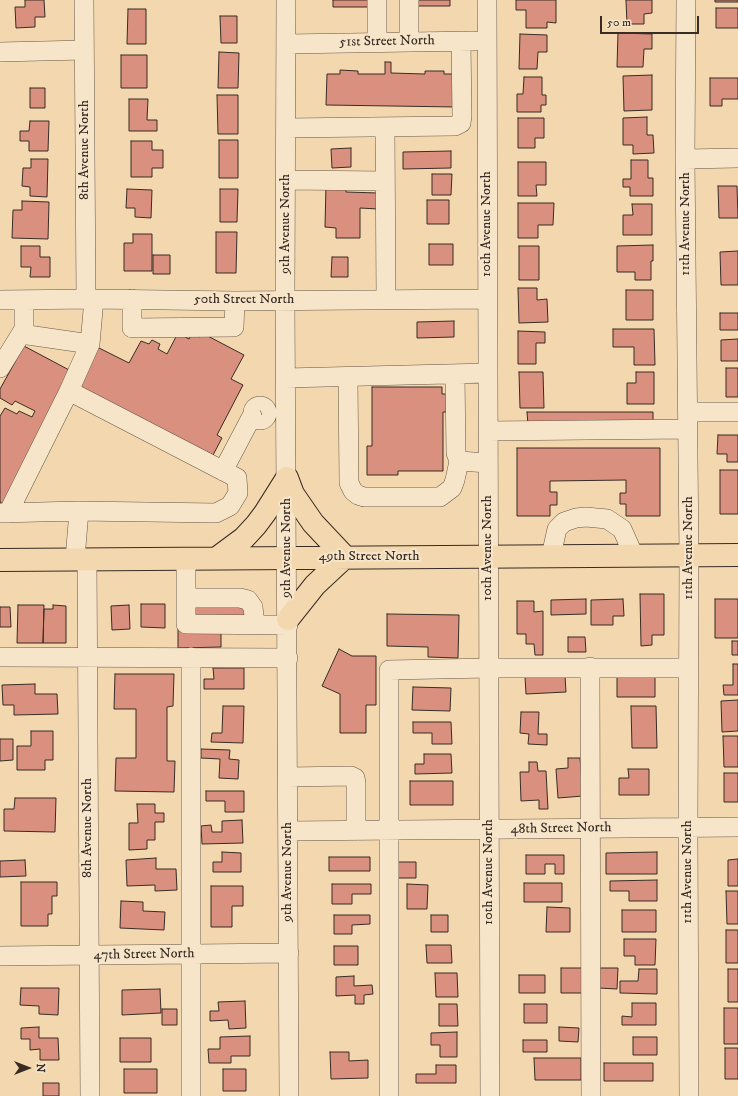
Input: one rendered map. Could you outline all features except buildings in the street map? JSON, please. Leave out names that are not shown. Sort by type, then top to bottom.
[{"type":"main road","points":[[287,478],[292,494],[313,523],[345,558],[315,585],[288,622]]},
{"type":"main road","points":[[217,558],[244,538],[256,525],[287,478]]},
{"type":"main road","name":"49th Street North","points":[[0,560],[738,555]]},
{"type":"street","name":"8th Avenue North","points":[[4,513],[70,391],[90,344],[84,0]]},
{"type":"street","name":"9th Avenue North","points":[[286,0],[289,1096]]},
{"type":"street","points":[[377,0],[377,43]]},
{"type":"street","points":[[409,0],[409,42]]},
{"type":"street","name":"10th Avenue North","points":[[487,0],[490,1096]]},
{"type":"street","name":"11th Avenue North","points":[[686,0],[685,159],[689,555],[688,827],[690,1096]]},
{"type":"street","points":[[286,128],[455,126],[461,123],[462,116],[461,41]]},
{"type":"street","name":"51st Street North","points":[[287,44],[487,41]]},
{"type":"street","points":[[0,52],[84,50]]},
{"type":"street","points":[[386,300],[385,181],[391,127]]},
{"type":"street","points":[[685,159],[738,158]]},
{"type":"street","points":[[286,180],[385,181]]},
{"type":"street","points":[[132,299],[132,328],[234,327],[235,301]]},
{"type":"street","name":"50th Street North","points":[[0,300],[132,299],[235,301],[487,299]]},
{"type":"street","points":[[0,368],[24,329],[24,300]]},
{"type":"street","points":[[21,334],[90,344]]},
{"type":"street","points":[[286,378],[488,373]]},
{"type":"street","points":[[348,377],[348,483],[353,491],[358,495],[364,496],[440,497],[452,488],[455,480],[457,457],[455,374]]},
{"type":"street","points":[[4,513],[78,511],[216,513],[230,506],[238,493],[237,478],[70,391]]},
{"type":"street","points":[[223,470],[260,414],[286,407]]},
{"type":"street","points":[[488,431],[688,420],[738,412]]},
{"type":"street","points":[[457,457],[488,463]]},
{"type":"street","name":"8th Avenue North","points":[[78,511],[88,656],[88,956],[90,1096]]},
{"type":"street","points":[[551,556],[558,529],[564,522],[576,518],[586,517],[607,519],[619,526],[627,538],[634,556]]},
{"type":"street","points":[[186,559],[186,624],[255,625],[288,622]]},
{"type":"street","points":[[186,598],[240,598],[248,600],[253,606],[255,625]]},
{"type":"street","points":[[0,656],[288,658]]},
{"type":"street","points":[[191,657],[191,1096]]},
{"type":"street","points":[[389,1096],[389,670],[590,667],[688,668]]},
{"type":"street","points":[[590,667],[591,1096]]},
{"type":"street","points":[[288,777],[351,776],[355,778],[356,831]]},
{"type":"street","name":"48th Street North","points":[[288,832],[738,827]]},
{"type":"street","name":"47th Street North","points":[[0,956],[288,953]]}]
